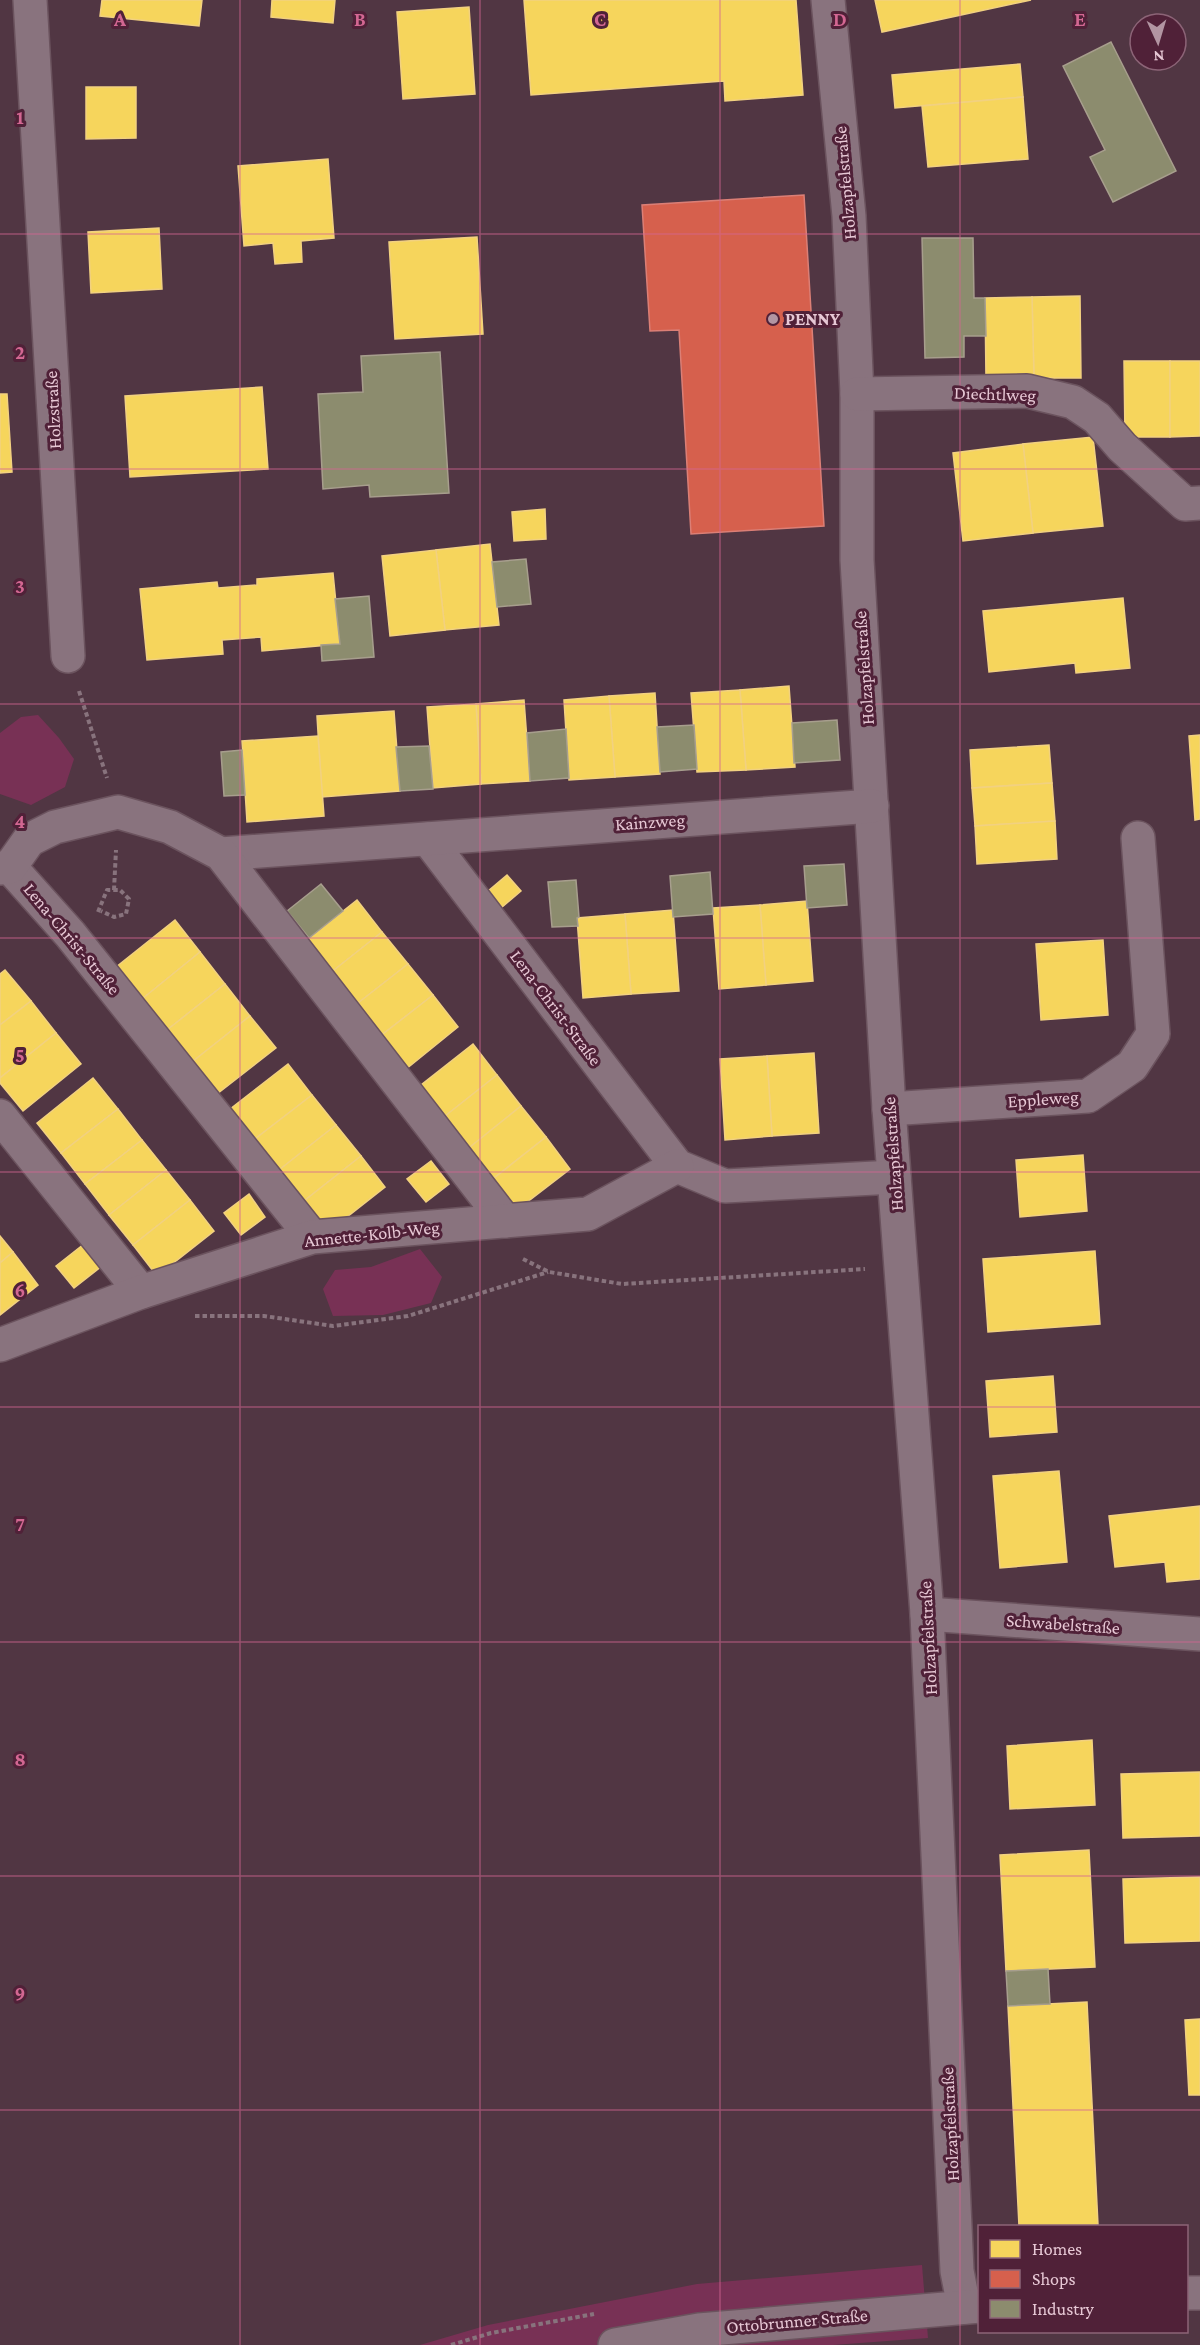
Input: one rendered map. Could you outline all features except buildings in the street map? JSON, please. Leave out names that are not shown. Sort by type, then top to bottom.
[{"type":"street","name":"Holzstraße","points":[[30,0],[68,656]]},
{"type":"street","name":"Holzapfelstraße","points":[[828,0],[849,216],[857,394],[857,560],[889,1109],[927,1614],[957,2271],[972,2306]]},
{"type":"street","name":"Diechtlweg","points":[[857,394],[1027,391],[1072,402],[1097,418],[1122,447],[1185,504],[1200,503]]},
{"type":"street","name":"Kainzweg","points":[[428,839],[872,806]]},
{"type":"street","name":"Lena-Christ-Straße","points":[[312,1237],[70,934],[5,867],[29,840],[55,827],[118,812],[170,827],[221,854],[505,1221]]},
{"type":"street","name":"Eppleweg","points":[[889,1109],[1088,1096],[1132,1066],[1153,1034],[1138,838]]},
{"type":"street","name":"Lena-Christ-Straße","points":[[428,839],[677,1166],[724,1186],[894,1177]]},
{"type":"street","points":[[221,854],[428,839]]},
{"type":"street","points":[[0,1116],[141,1292]]},
{"type":"street","name":"Annette-Kolb-Weg","points":[[0,1345],[141,1292],[312,1237],[588,1214],[677,1166]]},
{"type":"street","name":"Schwabelstraße","points":[[927,1614],[1200,1634]]},
{"type":"street","name":"Ottobrunner Straße","points":[[615,2345],[699,2330],[972,2306]]},
{"type":"path","points":[[68,656],[118,812]]},
{"type":"path","points":[[114,890],[116,858]]},
{"type":"path","points":[[107,890],[114,890],[120,890],[129,899],[126,914],[114,917],[101,911],[107,890]]},
{"type":"path","points":[[519,1256],[549,1272],[622,1284],[901,1266]]},
{"type":"path","points":[[141,1292],[172,1317],[264,1316],[333,1326],[408,1316],[549,1272]]},
{"type":"shaded area","points":[[38,715],[74,759],[65,787],[31,805],[0,794],[0,733],[21,717]]},
{"type":"shaded area","points":[[420,1249],[442,1277],[431,1303],[383,1315],[333,1316],[323,1289],[335,1270],[371,1267]]},
{"type":"shaded area","points":[[922,2265],[928,2338],[833,2345],[420,2345],[488,2325],[697,2284]]},
{"type":"place","name":"PENNY","points":[[773,319]]}]
